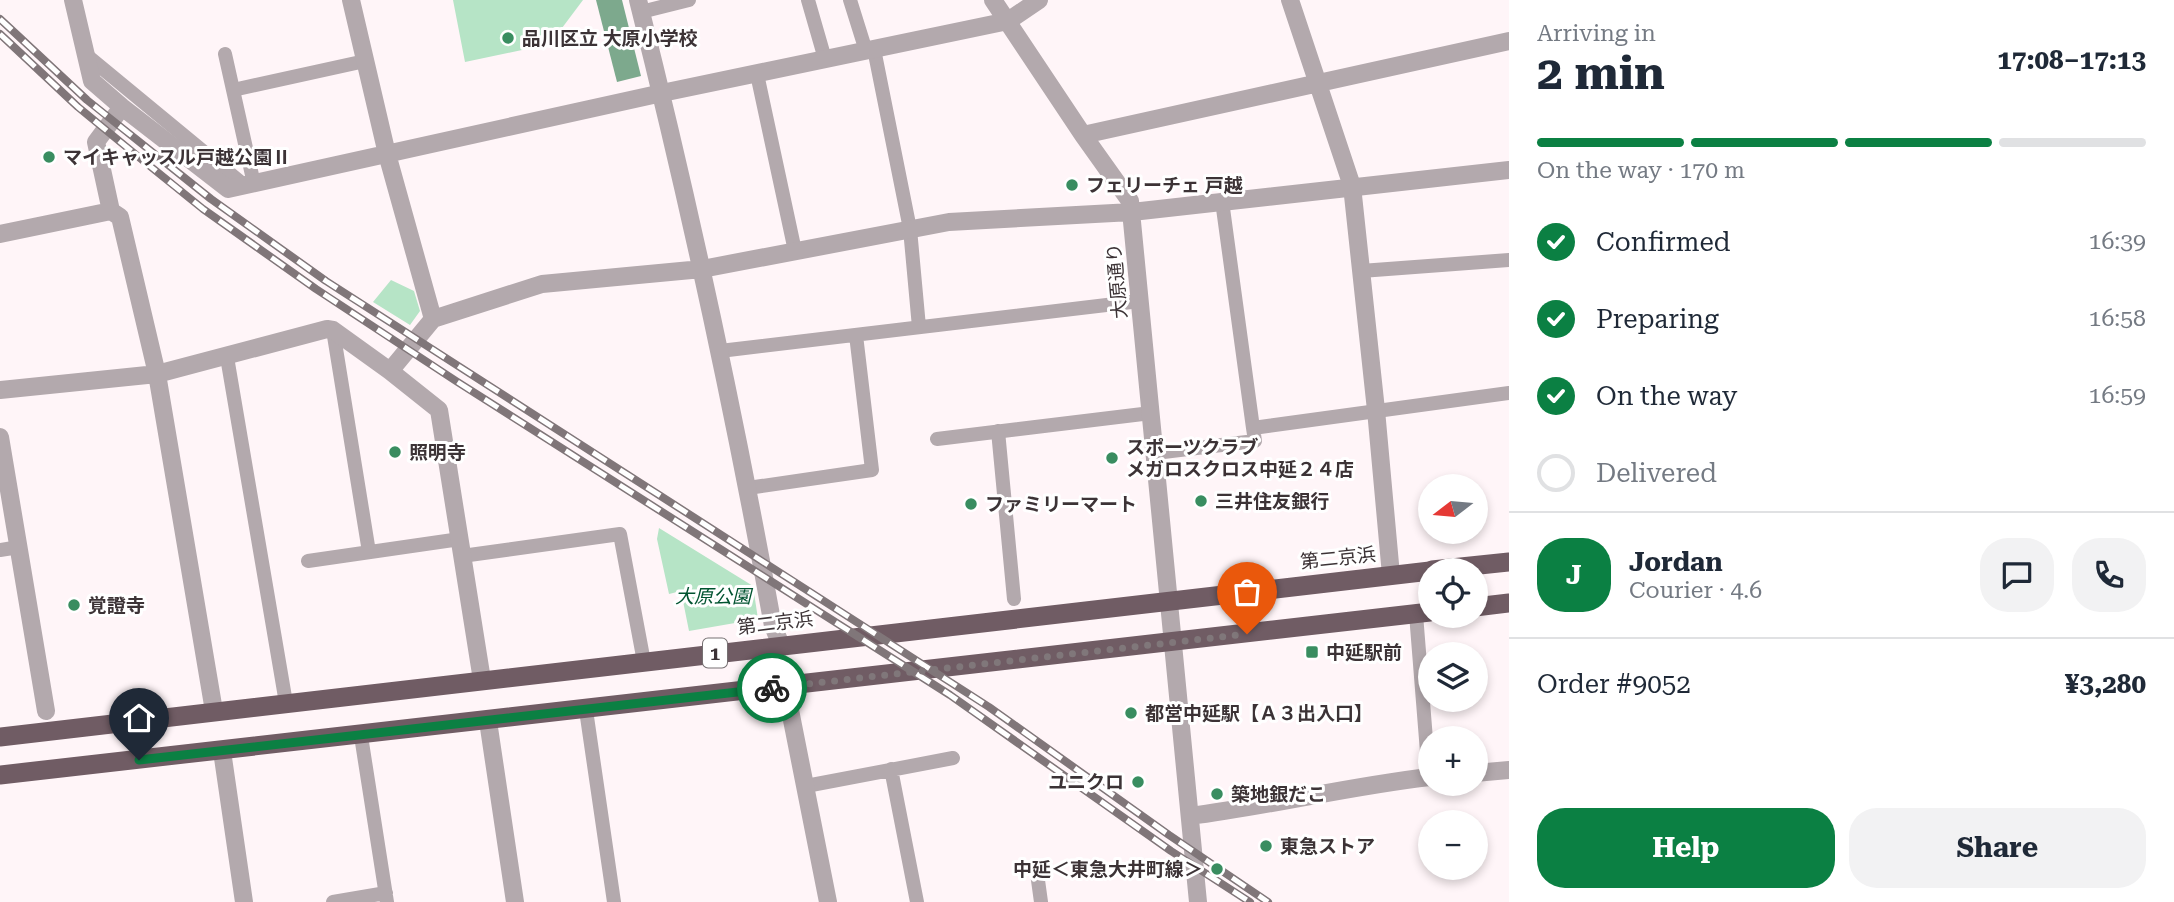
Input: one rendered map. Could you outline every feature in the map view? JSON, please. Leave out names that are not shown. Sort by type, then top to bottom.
[{"type":"highway","name":"第二京浜","points":[[1488,564],[1509,562]]},
{"type":"highway","name":"第二京浜","points":[[0,737],[1418,572]]},
{"type":"highway","points":[[1488,605],[1509,603]]},
{"type":"highway","name":"1","points":[[0,775],[1418,614]]},
{"type":"street","points":[[73,0],[92,81],[228,189],[662,93],[1008,21],[1039,0]]},
{"type":"street","points":[[351,0],[387,154],[433,319]]},
{"type":"street","name":"大原通り","points":[[993,0],[1130,201],[1198,902]]},
{"type":"street","points":[[1290,0],[1352,186],[1391,575]]},
{"type":"street","points":[[640,6],[702,268],[780,645]]},
{"type":"street","points":[[1083,135],[1509,41]]},
{"type":"street","points":[[122,107],[96,142],[111,211],[120,217],[157,374],[214,711]]},
{"type":"street","points":[[390,371],[433,319],[542,284],[702,268],[949,222],[1132,212],[1509,170]]},
{"type":"street","points":[[0,234],[111,211]]},
{"type":"street","points":[[0,390],[157,374],[327,329],[333,330],[439,410],[482,680]]},
{"type":"street","points":[[0,437],[47,711]]},
{"type":"street","points":[[788,687],[790,710],[828,902]]},
{"type":"street","points":[[488,721],[515,902]]},
{"type":"street","points":[[222,751],[244,902]]},
{"type":"street","points":[[1488,772],[1509,770]]},
{"type":"street","points":[[1190,816],[1418,778]]},
{"type":"lane","points":[[640,6],[689,0]]},
{"type":"lane","points":[[808,0],[825,60]]},
{"type":"lane","points":[[850,0],[870,50],[910,229],[919,327]]},
{"type":"lane","points":[[85,54],[249,185]]},
{"type":"lane","points":[[225,54],[249,185]]},
{"type":"lane","points":[[233,90],[365,61]]},
{"type":"lane","points":[[757,74],[794,251]]},
{"type":"lane","points":[[1155,453],[1255,441],[1222,201]]},
{"type":"lane","points":[[1361,271],[1509,260]]},
{"type":"lane","points":[[720,351],[1140,302]]},
{"type":"lane","points":[[333,330],[369,552]]},
{"type":"lane","points":[[748,488],[872,470],[856,335]]},
{"type":"lane","points":[[227,357],[286,703]]},
{"type":"lane","points":[[1253,428],[1509,393]]},
{"type":"lane","points":[[937,439],[1151,413]]},
{"type":"lane","points":[[998,432],[1014,599]]},
{"type":"lane","points":[[308,561],[369,552],[620,534],[643,662]]},
{"type":"lane","points":[[0,550],[19,547]]},
{"type":"lane","points":[[1424,628],[1427,726]]},
{"type":"lane","points":[[586,710],[614,902]]},
{"type":"lane","points":[[47,711],[50,732]]},
{"type":"lane","points":[[334,902],[386,897],[361,736]]},
{"type":"lane","points":[[806,786],[953,758]]},
{"type":"lane","points":[[891,769],[917,902]]},
{"type":"lane","points":[[1037,873],[1041,902]]},
{"type":"green space","points":[[453,0],[583,0],[550,44],[465,62]]},
{"type":"green space","points":[[391,280],[414,291],[420,311],[410,325],[373,302]]},
{"type":"green space","name":"大原公園","points":[[659,528],[753,586],[758,619],[689,631],[681,591],[669,594],[657,539]]},
{"type":"shaded area","points":[[596,0],[622,0],[641,76],[617,82]]},
{"type":"railway","points":[[0,19],[87,100],[211,199],[326,281],[989,707],[1268,902]]},
{"type":"railway","points":[[0,34],[78,107],[203,209],[316,289],[950,695],[1171,851],[1250,902]]},
{"type":"way so far","points":[[772,688],[1247,634]]},
{"type":"place","name":"品川区立 大原小学校","points":[[508,38]]},
{"type":"place","name":"マイキャッスル戸越公園Ⅱ","points":[[49,157]]},
{"type":"place","name":"フェリーチェ 戸越","points":[[1072,185]]},
{"type":"place","name":"照明寺","points":[[395,452]]},
{"type":"place","name":"スポーツクラブ メガロスクロス中延２４店","points":[[1112,458]]},
{"type":"place","name":"三井住友銀行","points":[[1201,501]]},
{"type":"place","name":"ファミリーマート","points":[[971,504]]},
{"type":"place","name":"覚證寺","points":[[74,605]]},
{"type":"place","name":"中延駅前","points":[[1312,652]]},
{"type":"place","name":"都営中延駅【Ａ３出入口】","points":[[1131,713]]},
{"type":"place","name":"ユニクロ","points":[[1138,782]]},
{"type":"place","name":"築地銀だこ","points":[[1217,794]]},
{"type":"place","name":"東急ストア","points":[[1266,846]]},
{"type":"place","name":"中延＜東急大井町線＞","points":[[1217,869]]},
{"type":"route","points":[[139,760],[772,688]]}]
